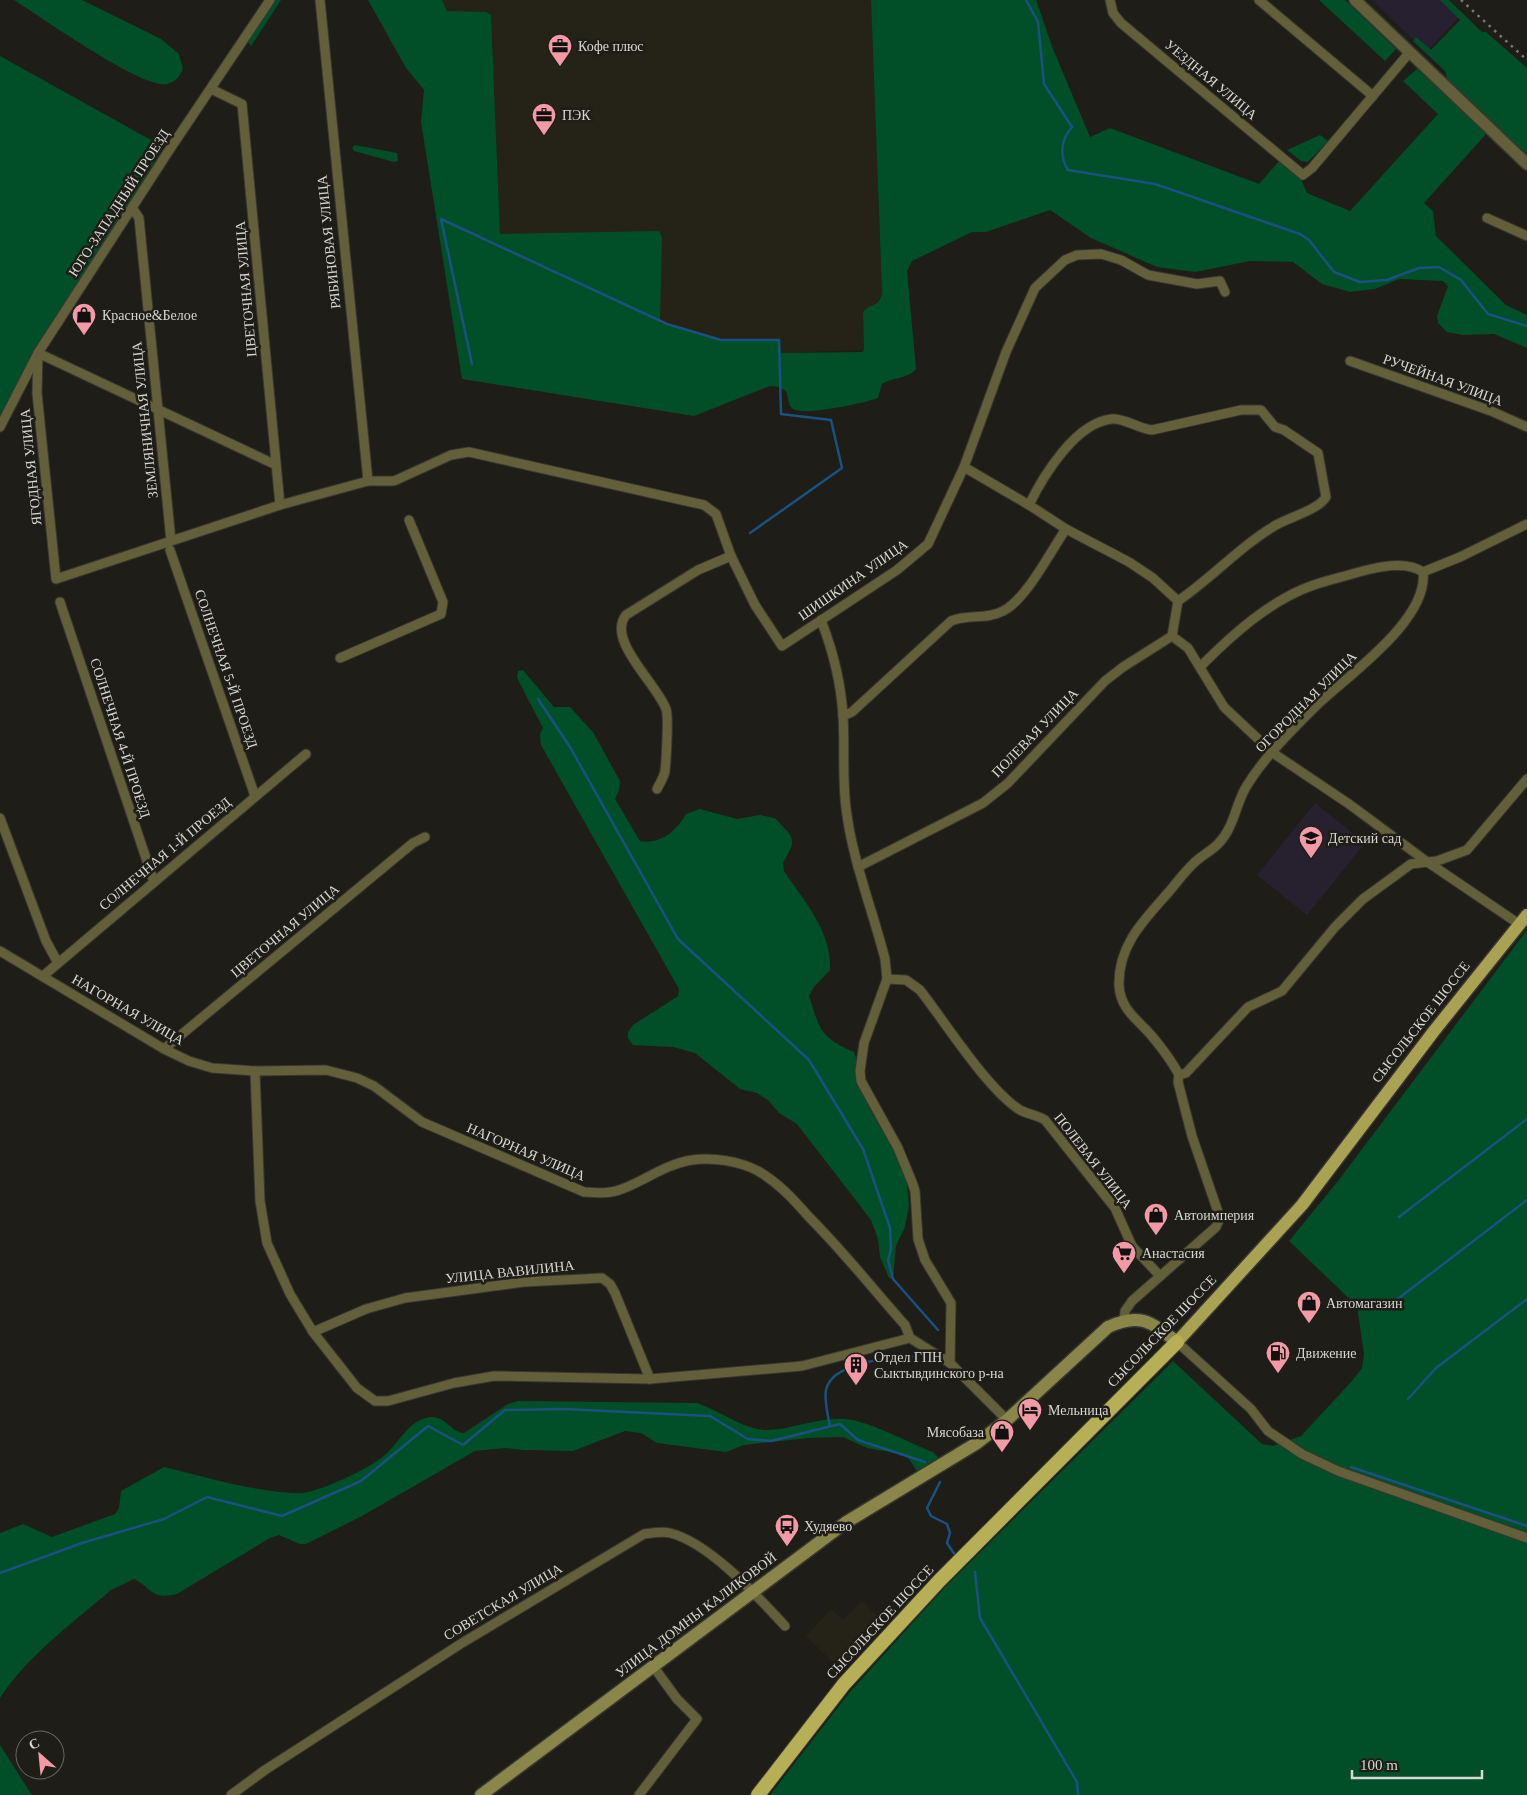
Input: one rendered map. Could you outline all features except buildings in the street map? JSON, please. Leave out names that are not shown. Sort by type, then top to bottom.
[{"type":"highway","name":"СЫСОЛЬСКОЕ ШОССЕ","points":[[758,1795],[844,1684],[940,1581],[1177,1342]]},
{"type":"main road","name":"СЫСОЛЬСКОЕ ШОССЕ","points":[[1177,1342],[1302,1205],[1434,1031],[1523,919]]},
{"type":"main road","points":[[1124,1320],[1141,1319],[1152,1323],[1177,1342]]},
{"type":"main road","name":"УЛИЦА ДОМНЫ КАЛИКОВОЙ","points":[[481,1795],[844,1523],[950,1461],[1007,1420],[1108,1328],[1124,1320]]},
{"type":"street","name":"ЮГО-ЗАПАДНЫЙ ПРОЕЗД","points":[[0,426],[38,353],[270,0]]},
{"type":"street","name":"РЯБИНОВАЯ УЛИЦА","points":[[320,0],[368,481]]},
{"type":"street","name":"УЕЗДНАЯ УЛИЦА","points":[[1110,0],[1114,13],[1121,23],[1303,175],[1312,168],[1373,96]]},
{"type":"street","points":[[1260,0],[1373,96],[1409,53]]},
{"type":"street","points":[[1355,0],[1527,164]]},
{"type":"street","name":"ЦВЕТОЧНАЯ УЛИЦА","points":[[211,88],[242,104],[280,505]]},
{"type":"street","name":"ЗЕМЛЯНИЧНАЯ УЛИЦА","points":[[133,209],[139,218],[171,545]]},
{"type":"street","points":[[1487,218],[1527,236]]},
{"type":"street","name":"ШИШКИНА УЛИЦА","points":[[56,579],[171,545],[280,505],[368,481],[394,481],[451,456],[469,452],[704,505],[716,514],[730,556],[755,605],[782,646],[898,570],[928,544],[964,467],[1006,352],[1035,288],[1065,260],[1077,255],[1102,254],[1121,260],[1148,275],[1198,284],[1220,281],[1225,292]]},
{"type":"street","points":[[38,353],[276,465]]},
{"type":"street","name":"ЯГОДНАЯ УЛИЦА","points":[[38,353],[37,394],[56,579]]},
{"type":"street","name":"РУЧЕЙНАЯ УЛИЦА","points":[[1350,361],[1491,411],[1527,427]]},
{"type":"street","points":[[1029,504],[1041,479],[1058,457],[1079,436],[1100,422],[1114,419],[1141,430],[1152,430],[1240,410],[1261,410],[1275,427],[1284,430],[1318,453],[1326,497],[1316,507],[1298,514],[1254,540],[1178,601],[1172,636],[1188,648],[1224,708],[1273,753],[1349,804],[1426,861],[1523,919]]},
{"type":"street","points":[[964,467],[1029,504],[1066,529],[1128,562],[1153,578],[1178,601]]},
{"type":"street","points":[[340,658],[441,614],[443,602],[409,520]]},
{"type":"street","points":[[1200,667],[1230,637],[1274,605],[1310,586],[1382,566],[1417,568],[1422,572],[1460,557],[1527,524]]},
{"type":"street","points":[[843,716],[852,712],[951,622],[962,616],[988,616],[1003,612],[1017,602],[1066,529]]},
{"type":"street","name":"СОЛНЕЧНАЯ 5-Й ПРОЕЗД","points":[[171,545],[255,796]]},
{"type":"street","points":[[657,789],[664,773],[667,710],[630,653],[620,631],[622,620],[626,614],[698,570],[730,556]]},
{"type":"street","name":"ОГОРОДНАЯ УЛИЦА","points":[[1124,1320],[1126,1311],[1132,1301],[1216,1226],[1219,1220],[1192,1136],[1178,1082],[1179,1075],[1151,1035],[1128,1011],[1122,1001],[1120,968],[1126,946],[1137,928],[1193,863],[1218,845],[1234,821],[1246,787],[1273,753],[1317,706],[1400,629],[1419,597],[1424,581],[1422,572]]},
{"type":"street","name":"СОЛНЕЧНАЯ 4-Й ПРОЕЗД","points":[[60,602],[154,882]]},
{"type":"street","points":[[821,620],[832,650],[843,716],[846,806],[858,867],[880,938],[887,979],[864,1043],[860,1071],[861,1081],[898,1148],[912,1182],[915,1191],[918,1239],[925,1260],[951,1303],[950,1363]]},
{"type":"street","name":"ПОЛЕВАЯ УЛИЦА","points":[[858,867],[983,803],[1008,783],[1105,681],[1123,666],[1172,636]]},
{"type":"street","name":"СОЛНЕЧНАЯ 1-Й ПРОЕЗД","points":[[43,976],[306,754]]},
{"type":"street","points":[[1179,1075],[1186,1072],[1248,1007],[1282,991],[1336,927],[1364,899],[1411,864],[1452,857],[1467,850],[1527,779]]},
{"type":"street","points":[[0,818],[46,941],[58,963]]},
{"type":"street","name":"ЦВЕТОЧНАЯ УЛИЦА","points":[[164,1049],[413,844],[425,837]]},
{"type":"street","name":"НАГОРНАЯ УЛИЦА","points":[[0,951],[164,1049],[189,1061],[212,1068],[255,1071],[326,1070],[357,1078],[374,1086],[422,1122],[584,1192],[604,1193],[621,1189],[670,1166],[691,1160],[711,1159],[735,1162],[758,1171],[780,1186],[834,1242],[905,1325],[910,1338],[950,1363],[1007,1420]]},
{"type":"street","name":"ПОЛЕВАЯ УЛИЦА","points":[[887,979],[906,980],[920,990],[999,1091],[1022,1111],[1045,1120],[1115,1208],[1132,1246],[1160,1276]]},
{"type":"street","points":[[255,1071],[260,1201],[267,1243],[290,1294],[313,1332],[357,1388],[375,1401],[388,1401],[454,1383],[494,1376],[650,1379],[802,1366],[910,1338]]},
{"type":"street","name":"УЛИЦА ВАВИЛИНА","points":[[313,1332],[366,1308],[405,1298],[524,1282],[602,1278],[610,1284],[615,1293],[650,1379]]},
{"type":"street","points":[[1177,1342],[1251,1409],[1268,1431],[1302,1454],[1338,1471],[1527,1538]]},
{"type":"street","name":"СОВЕТСКАЯ УЛИЦА","points":[[231,1795],[265,1770],[462,1642],[644,1534],[669,1533],[688,1539],[753,1591],[785,1626]]},
{"type":"street","points":[[639,1795],[697,1719],[677,1699],[653,1666]]},
{"type":"shaded area","points":[[442,0],[871,0],[882,292],[878,303],[863,312],[864,350],[781,353],[780,341],[777,339],[718,339],[663,326],[658,319],[662,234],[500,234],[491,15],[486,12],[447,11]]},
{"type":"shaded area","points":[[1372,0],[1444,0],[1461,15],[1426,52]]},
{"type":"shaded area","name":"Детский сад","points":[[1315,803],[1365,843],[1307,915],[1257,875]]},
{"type":"shaded area","points":[[862,1601],[886,1624],[841,1670],[806,1636],[831,1609],[843,1620]]},
{"type":"green space","points":[[14,0],[82,0],[161,39],[179,54],[183,69],[173,82],[167,84],[155,83],[137,76],[91,50]]},
{"type":"green space","points":[[274,0],[281,0],[251,46],[247,41]]},
{"type":"green space","points":[[368,0],[442,0],[447,11],[486,12],[491,15],[500,234],[659,231],[662,237],[660,323],[718,339],[777,339],[780,341],[781,353],[862,352],[864,350],[863,312],[877,303],[881,297],[871,0],[1036,0],[1053,49],[1090,137],[1110,128],[1259,184],[1280,160],[1301,179],[1307,193],[1350,211],[1438,114],[1403,81],[1417,69],[1487,133],[1424,203],[1433,211],[1436,236],[1506,305],[1527,315],[1527,348],[1494,334],[1462,335],[1447,332],[1438,323],[1437,316],[1448,286],[1443,281],[1399,279],[1375,289],[1350,292],[1322,284],[1293,262],[1250,261],[1195,272],[1157,267],[1091,238],[1050,210],[986,232],[972,232],[912,261],[907,271],[916,369],[909,375],[882,384],[878,398],[848,406],[799,411],[791,408],[786,391],[779,387],[770,386],[694,416],[462,379],[421,122],[424,90],[406,68]]},
{"type":"green space","points":[[1319,0],[1345,0],[1396,49],[1385,61]]},
{"type":"green space","points":[[1440,0],[1449,0],[1482,32],[1486,32],[1527,68],[1527,155],[1448,82],[1445,71],[1413,41],[1416,37],[1431,50],[1460,20]]},
{"type":"green space","points":[[0,56],[160,145],[162,150],[36,353],[0,425]]},
{"type":"green space","points":[[1320,135],[1328,141],[1308,162],[1301,161],[1287,150]]},
{"type":"green space","points":[[355,145],[397,153],[398,161],[394,162],[354,151],[352,148]]},
{"type":"green space","points":[[523,670],[554,707],[570,707],[593,732],[620,781],[615,799],[640,841],[647,842],[661,839],[678,826],[686,814],[700,809],[737,819],[760,815],[775,818],[790,835],[792,843],[783,863],[784,871],[816,918],[827,943],[829,956],[830,970],[814,987],[809,996],[813,1008],[819,1025],[828,1037],[854,1052],[857,1061],[855,1078],[872,1113],[899,1157],[907,1183],[909,1205],[905,1227],[896,1246],[893,1279],[889,1278],[880,1257],[878,1239],[871,1220],[797,1124],[779,1113],[768,1100],[757,1093],[740,1089],[695,1053],[673,1047],[633,1045],[628,1038],[628,1032],[633,1025],[678,996],[679,989],[541,745],[540,734],[543,728],[517,678],[518,671]]},
{"type":"green space","points":[[1527,930],[1527,1795],[770,1795],[849,1693],[945,1587],[1173,1361],[1262,1444],[1273,1446],[1301,1436],[1352,1381],[1362,1368],[1364,1354],[1357,1306],[1289,1241],[1338,1181]]},
{"type":"green space","points":[[518,1401],[697,1403],[746,1426],[763,1430],[774,1430],[832,1419],[854,1420],[933,1452],[939,1458],[917,1471],[909,1459],[902,1454],[867,1448],[843,1437],[808,1438],[744,1445],[726,1452],[657,1443],[641,1433],[625,1431],[573,1451],[505,1448],[475,1451],[362,1516],[306,1544],[300,1544],[279,1535],[270,1538],[177,1594],[157,1595],[134,1579],[111,1590],[37,1654],[11,1682],[0,1698],[0,1533],[23,1524],[52,1537],[115,1514],[119,1508],[121,1491],[164,1467],[236,1485],[265,1490],[297,1493],[312,1491],[346,1478],[377,1461],[390,1450],[411,1426],[423,1419],[436,1417],[455,1430],[464,1433],[508,1404]]},
{"type":"green space","points":[[0,1745],[15,1768],[15,1780],[22,1780],[32,1795],[0,1795]]},
{"type":"waterway","points":[[1026,0],[1038,22],[1044,84],[1072,127],[1065,137],[1062,148],[1063,159],[1068,170],[1155,184],[1300,234],[1309,240],[1334,272],[1360,282],[1387,280],[1419,268],[1439,267],[1461,280],[1488,314],[1527,326]]},
{"type":"waterway","points":[[472,364],[441,219],[667,324],[721,340],[779,340],[781,414],[831,420],[842,468],[750,533]]},
{"type":"waterway","points":[[538,699],[570,747],[678,939],[809,1060],[863,1149],[890,1228],[891,1249],[888,1260],[893,1279],[938,1330]]},
{"type":"waterway","points":[[1399,1217],[1527,1119]]},
{"type":"waterway","points":[[1395,1301],[1527,1200]]},
{"type":"waterway","points":[[1408,1399],[1436,1368],[1527,1299]]},
{"type":"waterway","points":[[830,1426],[826,1390],[831,1380],[839,1373],[864,1363],[916,1356]]},
{"type":"waterway","points":[[0,1573],[82,1543],[164,1519],[207,1497],[282,1516],[361,1481],[428,1426],[463,1445],[505,1410],[564,1409],[710,1416],[748,1439],[771,1441],[840,1424],[858,1440],[925,1462]]},
{"type":"waterway","points":[[1351,1467],[1527,1526]]},
{"type":"waterway","points":[[940,1482],[927,1508],[931,1516],[947,1524],[950,1533],[947,1543],[955,1555]]},
{"type":"waterway","points":[[975,1572],[980,1618],[1077,1782],[1078,1795]]},
{"type":"railway","points":[[1461,0],[1527,60]]},
{"type":"place","name":"Кофе плюс","points":[[560,67]]},
{"type":"place","name":"ПЭК","points":[[544,136]]},
{"type":"place","name":"Красное&Белое","points":[[84,336]]},
{"type":"place","name":"Детский сад","points":[[1311,859]]},
{"type":"place","name":"Автоимперия","points":[[1156,1236]]},
{"type":"place","name":"Анастасия","points":[[1124,1274]]},
{"type":"place","name":"Автомагазин","points":[[1309,1324]]},
{"type":"place","name":"Движение","points":[[1278,1374]]},
{"type":"place","name":"Отдел ГПН Сыктывдинского р-на","points":[[856,1386]]},
{"type":"place","name":"Мельница","points":[[1030,1431]]},
{"type":"place","name":"Мясобаза","points":[[1002,1453]]},
{"type":"place","name":"Худяево","points":[[787,1547]]}]
